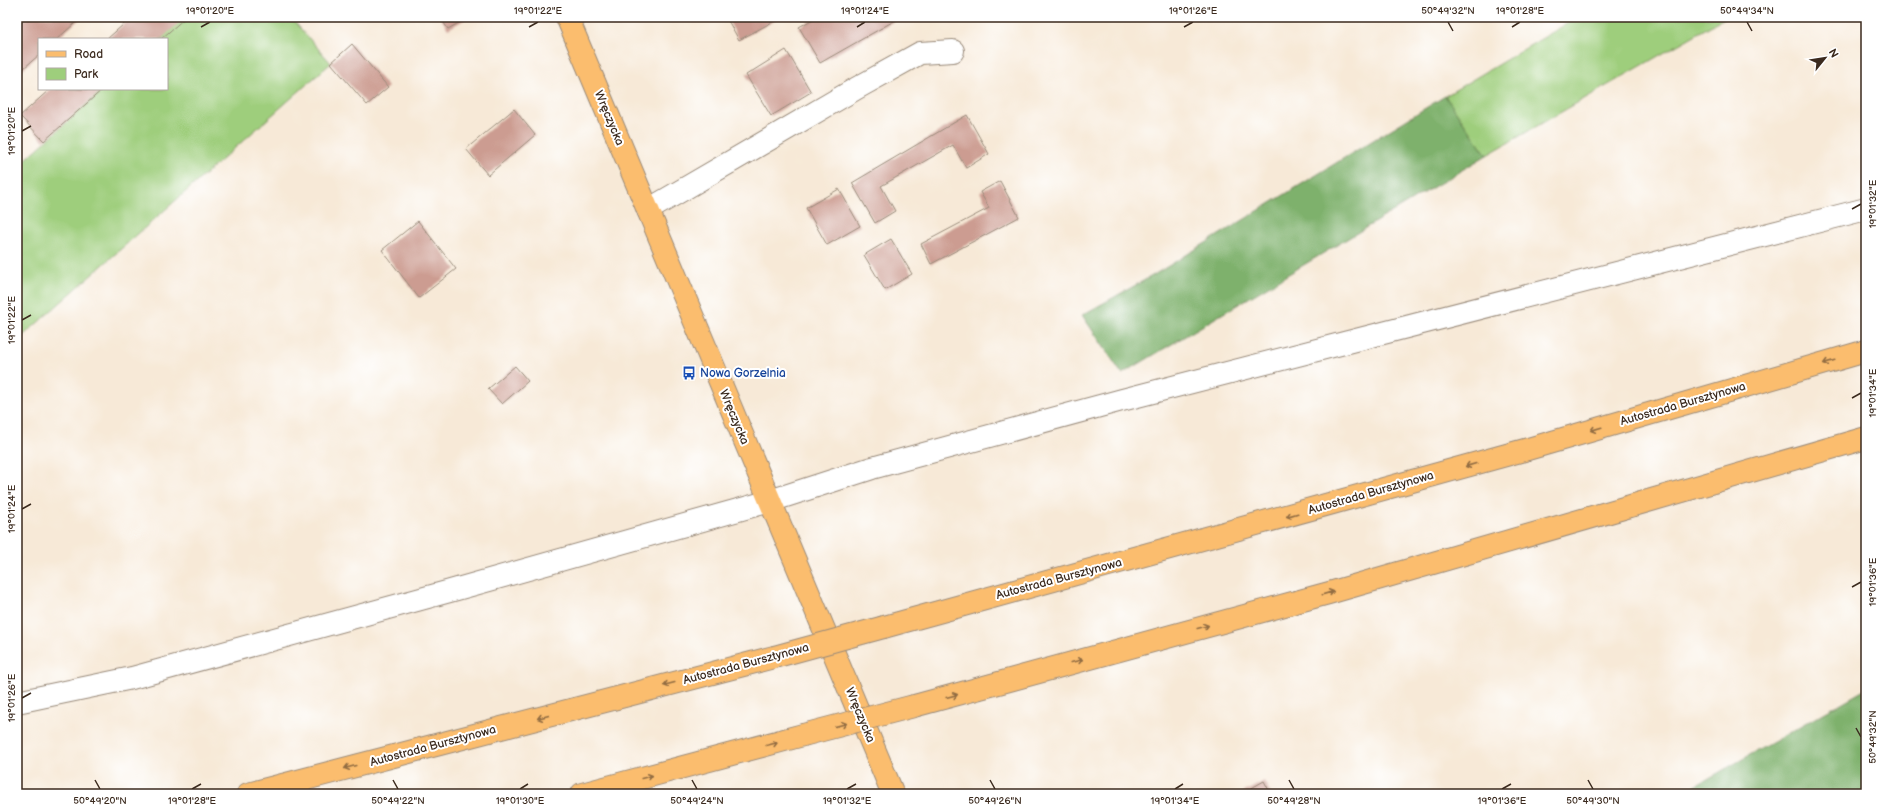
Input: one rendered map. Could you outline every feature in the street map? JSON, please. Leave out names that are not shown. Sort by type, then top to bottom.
[{"type":"main road","name":"Wręczycka","points":[[567,17],[893,794]]},
{"type":"main road","name":"Autostrada Bursztynowa","points":[[248,794],[884,627],[1528,449],[1866,351]]},
{"type":"main road","points":[[582,794],[914,706],[1329,592],[1866,438]]},
{"type":"lane","points":[[648,210],[920,53],[953,51]]},
{"type":"lane","points":[[17,702],[132,678],[457,589],[770,501],[872,468],[1122,400],[1866,209]]},
{"type":"green space","points":[[185,17],[290,17],[331,63],[17,341],[17,167],[103,90],[168,90],[168,38],[161,38]]},
{"type":"green space","points":[[1578,17],[1726,17],[1487,155],[1445,96]]},
{"type":"green space","points":[[1445,96],[1487,155],[1122,374],[1082,315],[1152,276]]},
{"type":"green space","points":[[1866,689],[1866,794],[1681,794]]},
{"type":"building","points":[[28,17],[82,17],[58,38],[38,38],[38,56],[17,74],[17,27]]},
{"type":"building","points":[[132,17],[186,17],[162,38],[108,38]]},
{"type":"building","points":[[440,17],[469,17],[448,29]]},
{"type":"building","points":[[726,17],[774,17],[776,20],[739,40]]},
{"type":"building","points":[[817,17],[901,17],[820,63],[799,27]]},
{"type":"building","points":[[352,44],[388,87],[367,105],[331,63]]},
{"type":"building","points":[[786,50],[811,92],[771,116],[746,75]]},
{"type":"building","points":[[49,90],[102,90],[44,141],[20,116]]},
{"type":"building","points":[[514,109],[535,135],[488,175],[466,149]]},
{"type":"building","points":[[967,115],[989,154],[966,168],[953,145],[881,186],[895,211],[875,223],[852,183]]},
{"type":"building","points":[[1000,181],[1019,217],[931,264],[921,244],[989,208],[980,192]]},
{"type":"building","points":[[839,189],[860,226],[827,245],[806,208]]},
{"type":"building","points":[[418,221],[456,269],[419,298],[382,250]]},
{"type":"building","points":[[891,239],[912,274],[885,290],[864,255]]},
{"type":"building","points":[[515,366],[528,381],[502,404],[488,389]]},
{"type":"building","points":[[1264,781],[1271,794],[1241,794]]},
{"type":"place","name":"Nowa Gorzelnia","points":[[689,373]]}]
